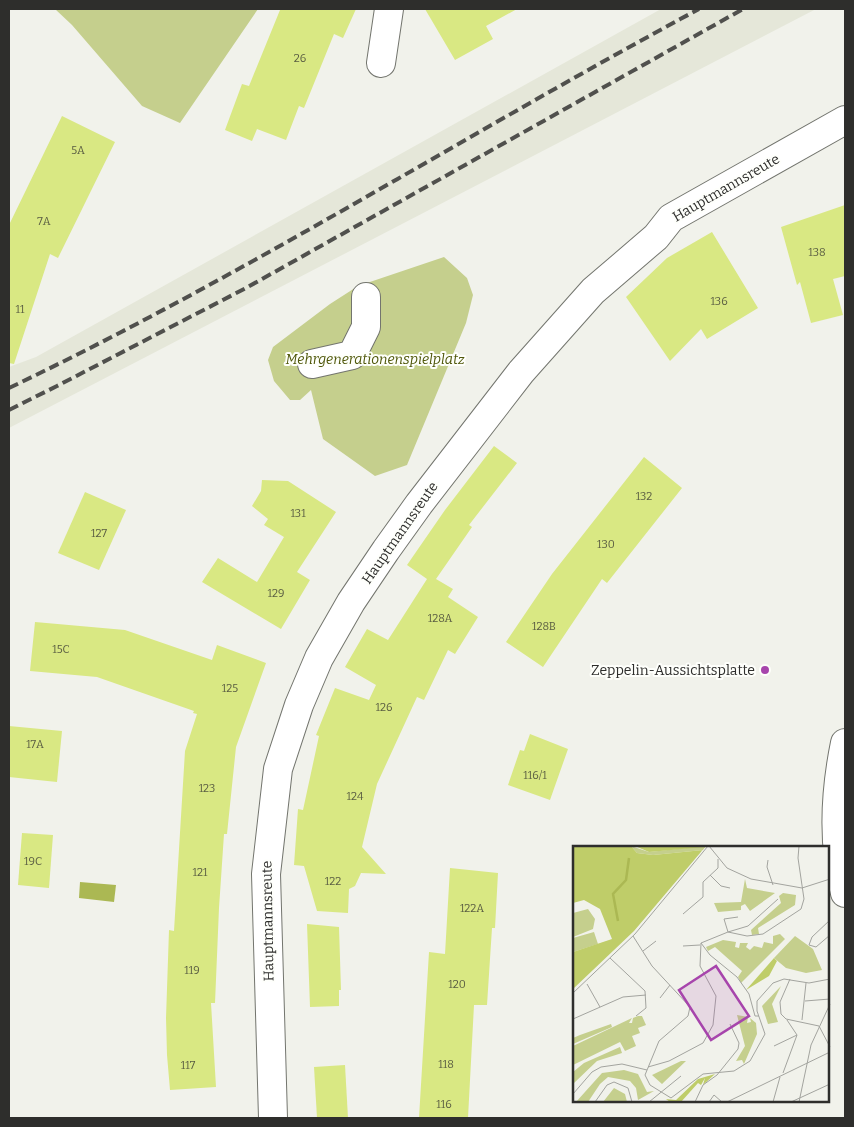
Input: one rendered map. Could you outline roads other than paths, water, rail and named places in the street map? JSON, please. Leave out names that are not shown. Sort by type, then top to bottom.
[{"type":"street","points":[[381,63],[389,9]]},
{"type":"street","name":"Hauptmannsreute","points":[[273,1118],[266,874],[278,768],[299,705],[319,658],[342,618],[386,550],[419,504],[521,372],[594,291],[656,236],[671,218],[845,120]]},
{"type":"street","points":[[312,364],[352,355],[366,327],[366,297]]},
{"type":"street","points":[[845,743],[838,776],[836,815],[840,875],[845,893]]},
{"type":"railway","points":[[9,388],[184,299],[699,9]]},
{"type":"railway","points":[[9,410],[246,288],[743,9]]},
{"type":"place","name":"Zeppelin-Aussichtsplatte","points":[[765,670]]},
{"type":"park label","name":"Mehrgenerationenspielplatz","points":[[375,359]]}]
